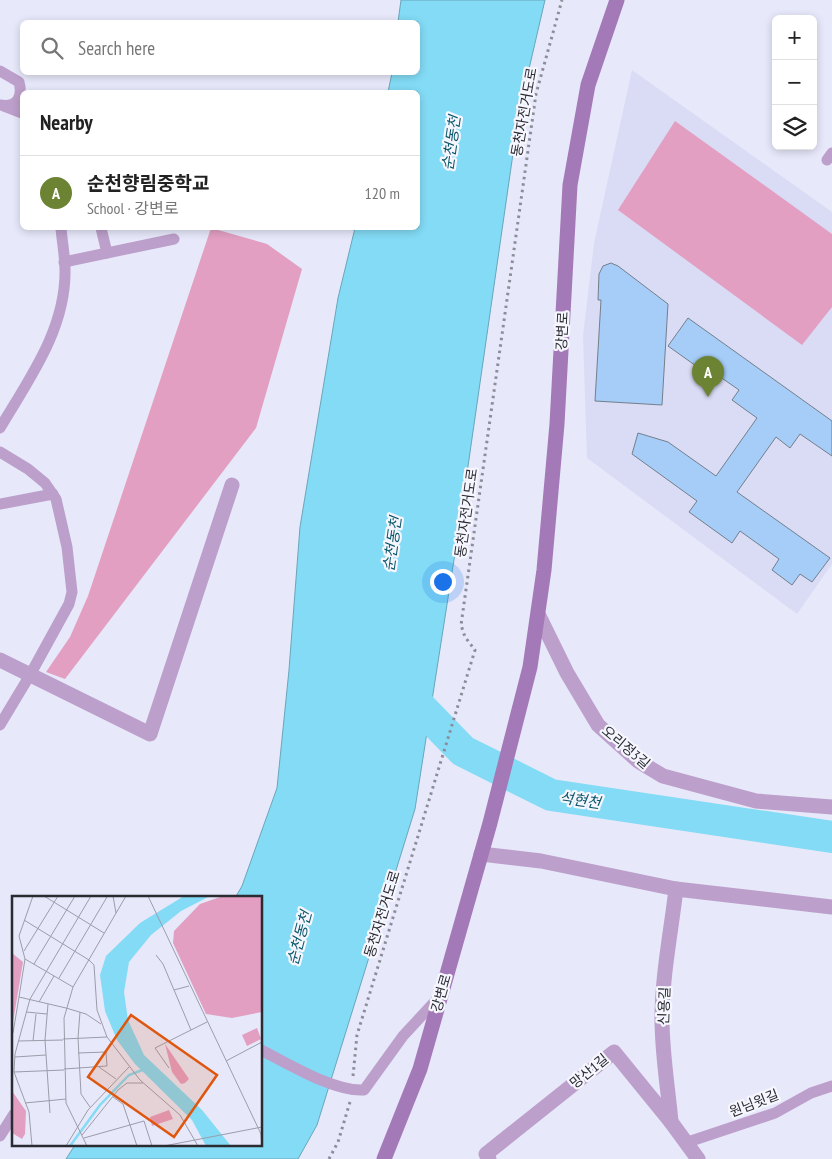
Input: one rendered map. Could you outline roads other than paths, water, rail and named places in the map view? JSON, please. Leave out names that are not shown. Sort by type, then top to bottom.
[{"type":"main road","name":"강변로","points":[[384,1159],[420,1069],[490,823],[530,667],[539,616],[557,424],[570,185],[588,85],[617,0]]},
{"type":"street","points":[[0,660],[150,734],[232,485]]},
{"type":"street","name":"오리정3길","points":[[539,616],[567,673],[598,724],[638,761],[663,776],[756,801],[832,807]]},
{"type":"street","points":[[481,854],[542,861],[676,889],[832,907]]},
{"type":"street","name":"신용길","points":[[671,1122],[664,1059],[662,1018],[676,889]]},
{"type":"street","name":"망산1길","points":[[489,1159],[486,1154],[614,1052],[671,1122],[698,1159]]},
{"type":"lane","points":[[0,71],[29,90]]},
{"type":"lane","points":[[19,82],[21,90]]},
{"type":"lane","points":[[2,105],[10,105],[16,102],[20,96]]},
{"type":"lane","points":[[2,105],[20,112]]},
{"type":"lane","points":[[0,428],[46,350],[56,325],[61,306],[65,269],[60,230]]},
{"type":"lane","points":[[102,230],[107,253]]},
{"type":"lane","points":[[64,262],[174,239]]},
{"type":"lane","points":[[0,452],[28,469],[45,483],[56,499],[67,547],[72,592],[69,604],[0,725]]},
{"type":"lane","points":[[0,504],[53,494]]},
{"type":"lane","points":[[262,1050],[335,1086],[353,1091],[364,1090],[403,1036],[440,996]]},
{"type":"lane","name":"원님윗길","points":[[685,1143],[775,1113],[811,1093],[832,1086]]},
{"type":"lane","points":[[0,1136],[12,1117]]},
{"type":"water","name":"순천동천","points":[[401,0],[545,0],[519,112],[461,515],[415,809],[317,1125],[298,1159],[66,1159],[74,1146],[262,1146],[262,896],[236,896],[242,886],[277,788],[289,670],[300,527],[338,298],[355,230],[420,230],[420,90],[388,90],[392,75],[420,75],[420,20],[398,20]]},
{"type":"waterway","name":"석현천","points":[[398,684],[463,751],[551,795],[832,837]]},
{"type":"place","name":"순천향림중학교","points":[[708,397]]}]
